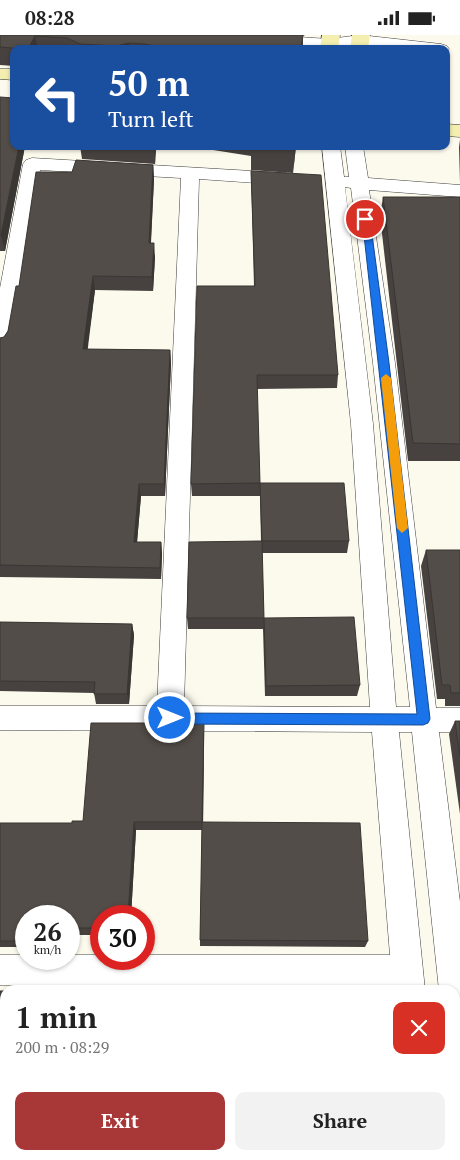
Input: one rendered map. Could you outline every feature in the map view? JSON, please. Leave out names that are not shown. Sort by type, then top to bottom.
[{"type":"street","points":[[254,39],[330,42],[360,41],[400,45]]},
{"type":"street","points":[[0,970],[136,980],[408,980],[384,719],[362,424],[318,181],[330,150]]},
{"type":"street","points":[[355,150],[384,363],[454,985]]},
{"type":"street","points":[[0,344],[32,163],[460,191]]},
{"type":"street","points":[[170,718],[190,173]]},
{"type":"street","points":[[0,718],[460,720]]},
{"type":"building","points":[[0,35],[303,35],[302,45],[149,45],[129,43],[98,45],[80,44],[67,38],[35,36],[30,45],[10,45],[10,48],[0,47]]},
{"type":"building","points":[[0,97],[10,98],[10,150],[18,150],[0,235]]},
{"type":"building","points":[[76,160],[153,165],[149,243],[154,243],[152,277],[93,276],[83,349],[170,350],[164,484],[139,484],[134,542],[161,542],[160,568],[0,565],[0,338],[4,337],[8,331],[16,286],[19,286],[36,172],[72,172]]},
{"type":"building","points":[[251,171],[321,175],[338,375],[257,375],[260,483],[191,484],[197,286],[255,286]]},
{"type":"building","points":[[383,197],[460,197],[460,444],[413,443]]},
{"type":"building","points":[[260,483],[344,483],[349,541],[262,541]]},
{"type":"building","points":[[262,541],[264,618],[187,618],[189,542]]},
{"type":"building","points":[[426,550],[460,550],[460,693],[451,693],[450,685],[442,685]]},
{"type":"building","points":[[354,617],[360,685],[266,686],[264,618]]},
{"type":"building","points":[[0,622],[132,624],[127,694],[94,694],[95,682],[0,681]]},
{"type":"building","points":[[455,721],[460,721],[460,756]]},
{"type":"building","points":[[91,723],[204,723],[202,822],[134,822],[129,905],[90,905],[90,928],[80,928],[80,905],[15,905],[15,941],[0,941],[0,823],[72,823],[72,821],[83,821]]},
{"type":"building","points":[[202,822],[360,823],[368,941],[200,940]]},
{"type":"slow traffic","points":[[386,378],[402,528]]},
{"type":"route","points":[[170,718],[423,719],[384,363],[365,219]]}]
